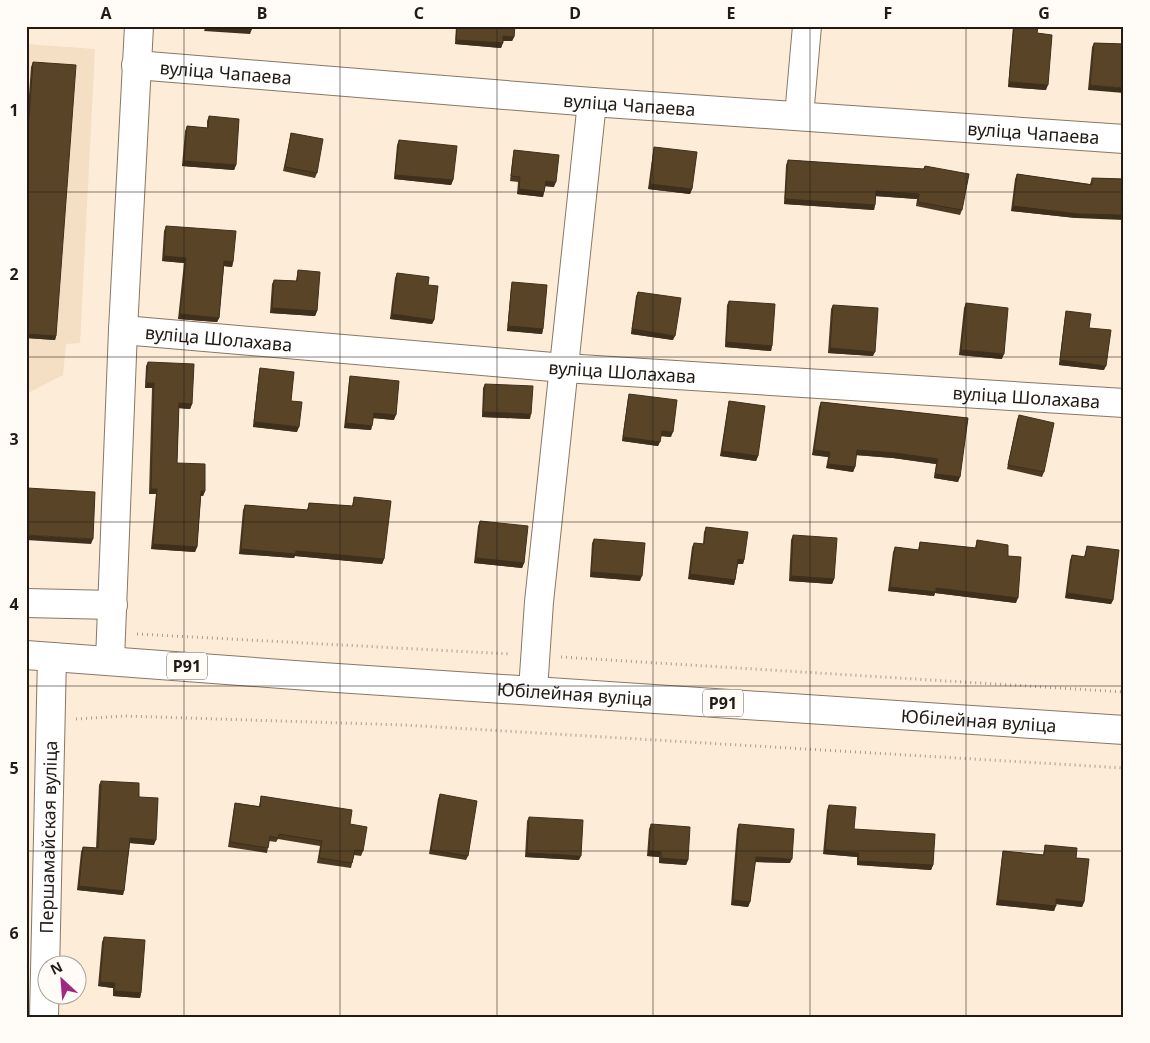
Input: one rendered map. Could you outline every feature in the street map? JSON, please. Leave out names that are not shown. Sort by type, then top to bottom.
[{"type":"street","points":[[110,660],[123,330],[139,26]]},
{"type":"street","points":[[799,116],[807,26]]},
{"type":"street","name":"вуліца Чапаева","points":[[136,65],[592,102],[1124,139]]},
{"type":"street","points":[[533,690],[592,102]]},
{"type":"street","name":"вуліца Шолахава","points":[[123,330],[564,368],[1124,403]]},
{"type":"street","points":[[26,603],[113,605]]},
{"type":"street","name":"Юбілейная вуліца","points":[[39,656],[322,677],[1124,730]]},
{"type":"street","name":"Першамайская вуліца","points":[[39,656],[50,720],[44,1017]]},
{"type":"path","points":[[112,632],[1124,692]]},
{"type":"path","points":[[50,720],[125,716],[404,725],[1124,768]]},
{"type":"shaded area","points":[[26,44],[95,49],[80,343],[66,344],[63,375],[26,394]]},
{"type":"building","points":[[211,26],[252,26],[252,29]]},
{"type":"building","points":[[457,26],[515,26],[514,37],[503,36],[503,43],[456,40]]},
{"type":"building","points":[[1014,26],[1038,26],[1037,33],[1052,35],[1048,85],[1009,82]]},
{"type":"building","points":[[1094,43],[1124,44],[1124,88],[1090,85]]},
{"type":"building","points":[[33,62],[76,65],[56,336],[26,334],[26,157]]},
{"type":"building","points":[[209,116],[239,119],[236,165],[184,161],[187,126],[208,128]]},
{"type":"building","points":[[291,133],[323,139],[317,173],[285,167]]},
{"type":"building","points":[[399,140],[457,146],[453,180],[395,175]]},
{"type":"building","points":[[654,147],[697,152],[692,189],[650,184]]},
{"type":"building","points":[[514,150],[559,155],[556,182],[546,181],[544,192],[519,189],[520,177],[511,176]]},
{"type":"building","points":[[788,160],[924,169],[925,166],[969,174],[962,210],[918,202],[919,194],[876,191],[875,205],[785,199]]},
{"type":"building","points":[[1017,174],[1092,185],[1092,178],[1124,179],[1124,215],[1078,214],[1013,206]]},
{"type":"building","points":[[166,226],[236,231],[233,262],[224,261],[219,318],[180,314],[186,258],[164,256]]},
{"type":"building","points":[[298,270],[320,272],[317,311],[272,308],[274,280],[297,281]]},
{"type":"building","points":[[397,273],[429,277],[428,285],[438,286],[434,320],[392,314]]},
{"type":"building","points":[[512,282],[547,285],[543,329],[508,326]]},
{"type":"building","points":[[638,292],[681,298],[675,336],[632,329]]},
{"type":"building","points":[[729,301],[775,304],[772,346],[726,342]]},
{"type":"building","points":[[966,303],[1008,308],[1004,354],[961,350]]},
{"type":"building","points":[[833,305],[878,308],[875,352],[830,348]]},
{"type":"building","points":[[1066,311],[1091,314],[1089,328],[1111,330],[1106,366],[1060,360]]},
{"type":"building","points":[[148,362],[194,364],[192,404],[179,403],[177,463],[205,464],[205,491],[201,491],[197,547],[153,544],[157,489],[151,489],[154,383],[146,383]]},
{"type":"building","points":[[260,368],[294,372],[291,401],[302,402],[299,427],[254,422]]},
{"type":"building","points":[[350,376],[399,381],[396,415],[374,413],[372,426],[346,423]]},
{"type":"building","points":[[485,384],[533,386],[531,414],[483,412]]},
{"type":"building","points":[[629,394],[677,400],[673,432],[662,431],[660,442],[623,437]]},
{"type":"building","points":[[729,401],[765,406],[758,456],[722,451]]},
{"type":"building","points":[[821,402],[968,418],[960,477],[935,474],[938,459],[895,453],[857,450],[855,467],[828,464],[830,452],[814,450]]},
{"type":"building","points":[[1019,415],[1054,423],[1044,472],[1008,465]]},
{"type":"building","points":[[27,488],[95,492],[93,539],[26,535]]},
{"type":"building","points":[[354,497],[391,501],[384,559],[296,551],[295,554],[241,549],[245,505],[308,510],[309,503],[353,506]]},
{"type":"building","points":[[480,521],[528,526],[524,563],[476,558]]},
{"type":"building","points":[[706,527],[748,532],[744,560],[738,559],[735,580],[690,574],[694,543],[704,544]]},
{"type":"building","points":[[793,535],[837,538],[834,579],[791,576]]},
{"type":"building","points":[[594,539],[645,543],[642,576],[591,572]]},
{"type":"building","points":[[977,540],[1008,545],[1008,556],[1021,557],[1018,598],[936,588],[936,592],[890,587],[895,547],[919,550],[920,542],[976,548]]},
{"type":"building","points":[[1087,546],[1119,550],[1113,600],[1067,593],[1072,555],[1085,557]]},
{"type":"building","points":[[101,781],[139,783],[139,797],[158,798],[156,840],[130,838],[124,891],[79,886],[83,847],[98,848]]},
{"type":"building","points":[[440,794],[477,801],[468,856],[431,850]]},
{"type":"building","points":[[261,796],[352,810],[350,824],[367,827],[363,851],[355,850],[352,863],[319,858],[322,841],[279,834],[278,838],[270,836],[268,848],[230,842],[235,803],[260,807]]},
{"type":"building","points":[[829,805],[856,807],[854,829],[935,834],[933,865],[858,861],[859,853],[825,850]]},
{"type":"building","points":[[529,817],[583,820],[581,856],[527,853]]},
{"type":"building","points":[[651,824],[690,827],[688,860],[661,858],[661,852],[649,851]]},
{"type":"building","points":[[739,824],[794,829],[792,859],[756,857],[750,902],[733,900]]},
{"type":"building","points":[[1045,845],[1077,848],[1076,858],[1089,859],[1084,902],[1056,899],[1056,906],[998,900],[1003,851],[1044,855]]},
{"type":"building","points":[[104,937],[145,940],[141,993],[114,991],[115,983],[100,982]]}]
